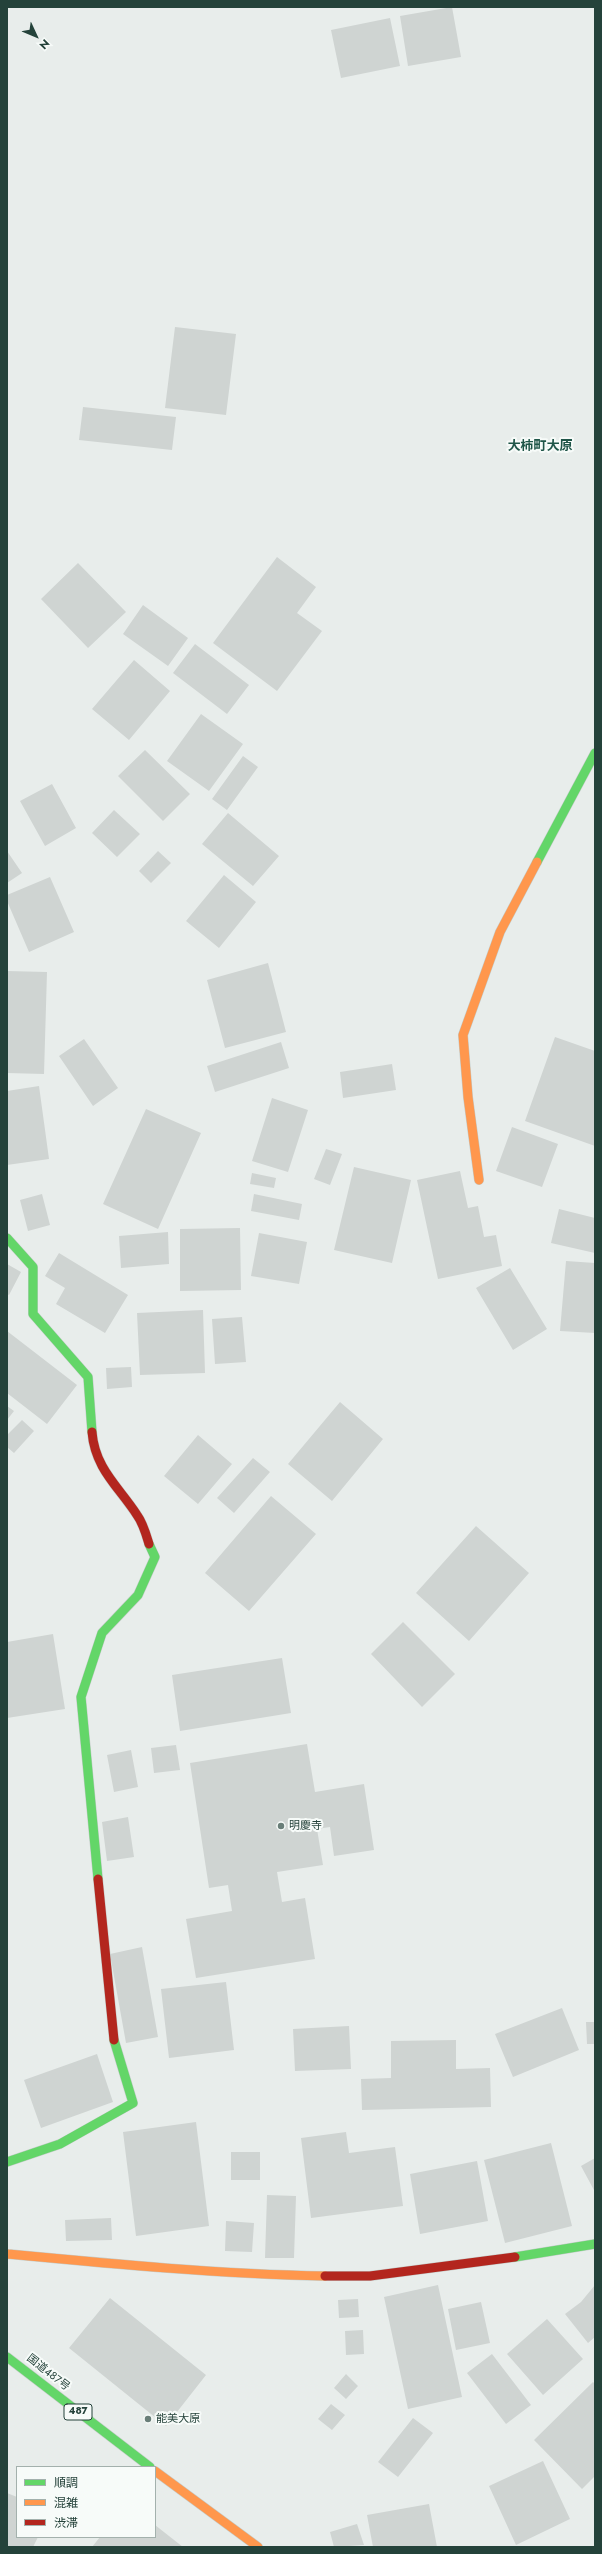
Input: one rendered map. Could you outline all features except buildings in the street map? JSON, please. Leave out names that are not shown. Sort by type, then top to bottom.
[{"type":"main road","points":[[479,1180],[468,1096],[464,1035],[500,932],[595,753]]},
{"type":"main road","points":[[7,1238],[32,1267],[33,1314],[88,1377],[93,1442],[104,1474],[138,1516],[155,1556],[138,1595],[102,1633],[81,1697],[87,1772],[115,2047],[133,2103],[60,2144],[7,2162]]},
{"type":"main road","points":[[7,2254],[132,2266],[275,2275],[370,2276],[500,2260],[595,2244]]},
{"type":"main road","name":"国道487号","points":[[7,2356],[149,2466]]},
{"type":"main road","points":[[156,2472],[258,2547]]},
{"type":"traffic: fast","points":[[537,862],[595,753]]},
{"type":"traffic: fast","points":[[7,1238],[33,1267],[33,1314],[88,1377],[92,1432]]},
{"type":"traffic: fast","points":[[98,1879],[81,1697],[102,1633],[138,1595],[155,1557],[149,1544]]},
{"type":"traffic: fast","points":[[7,2162],[60,2144],[133,2103],[114,2040]]},
{"type":"traffic: fast","points":[[515,2257],[595,2244]]},
{"type":"traffic: fast","points":[[7,2357],[149,2466]]},
{"type":"traffic: slow","points":[[479,1180],[468,1097],[463,1035],[500,932],[537,862]]},
{"type":"traffic: slow","points":[[7,2254],[205,2271],[325,2276]]},
{"type":"traffic: slow","points":[[156,2472],[258,2547]]},
{"type":"traffic: jam","points":[[92,1432],[94,1445],[103,1467],[139,1518],[149,1544]]},
{"type":"traffic: jam","points":[[98,1879],[114,2040]]},
{"type":"traffic: jam","points":[[325,2276],[370,2276],[515,2257]]},
{"type":"place","name":"明慶寺","points":[[281,1826]]},
{"type":"place","name":"能美大原","points":[[148,2419]]},
{"type":"district","name":"大柿町大原","points":[[540,447]]}]
